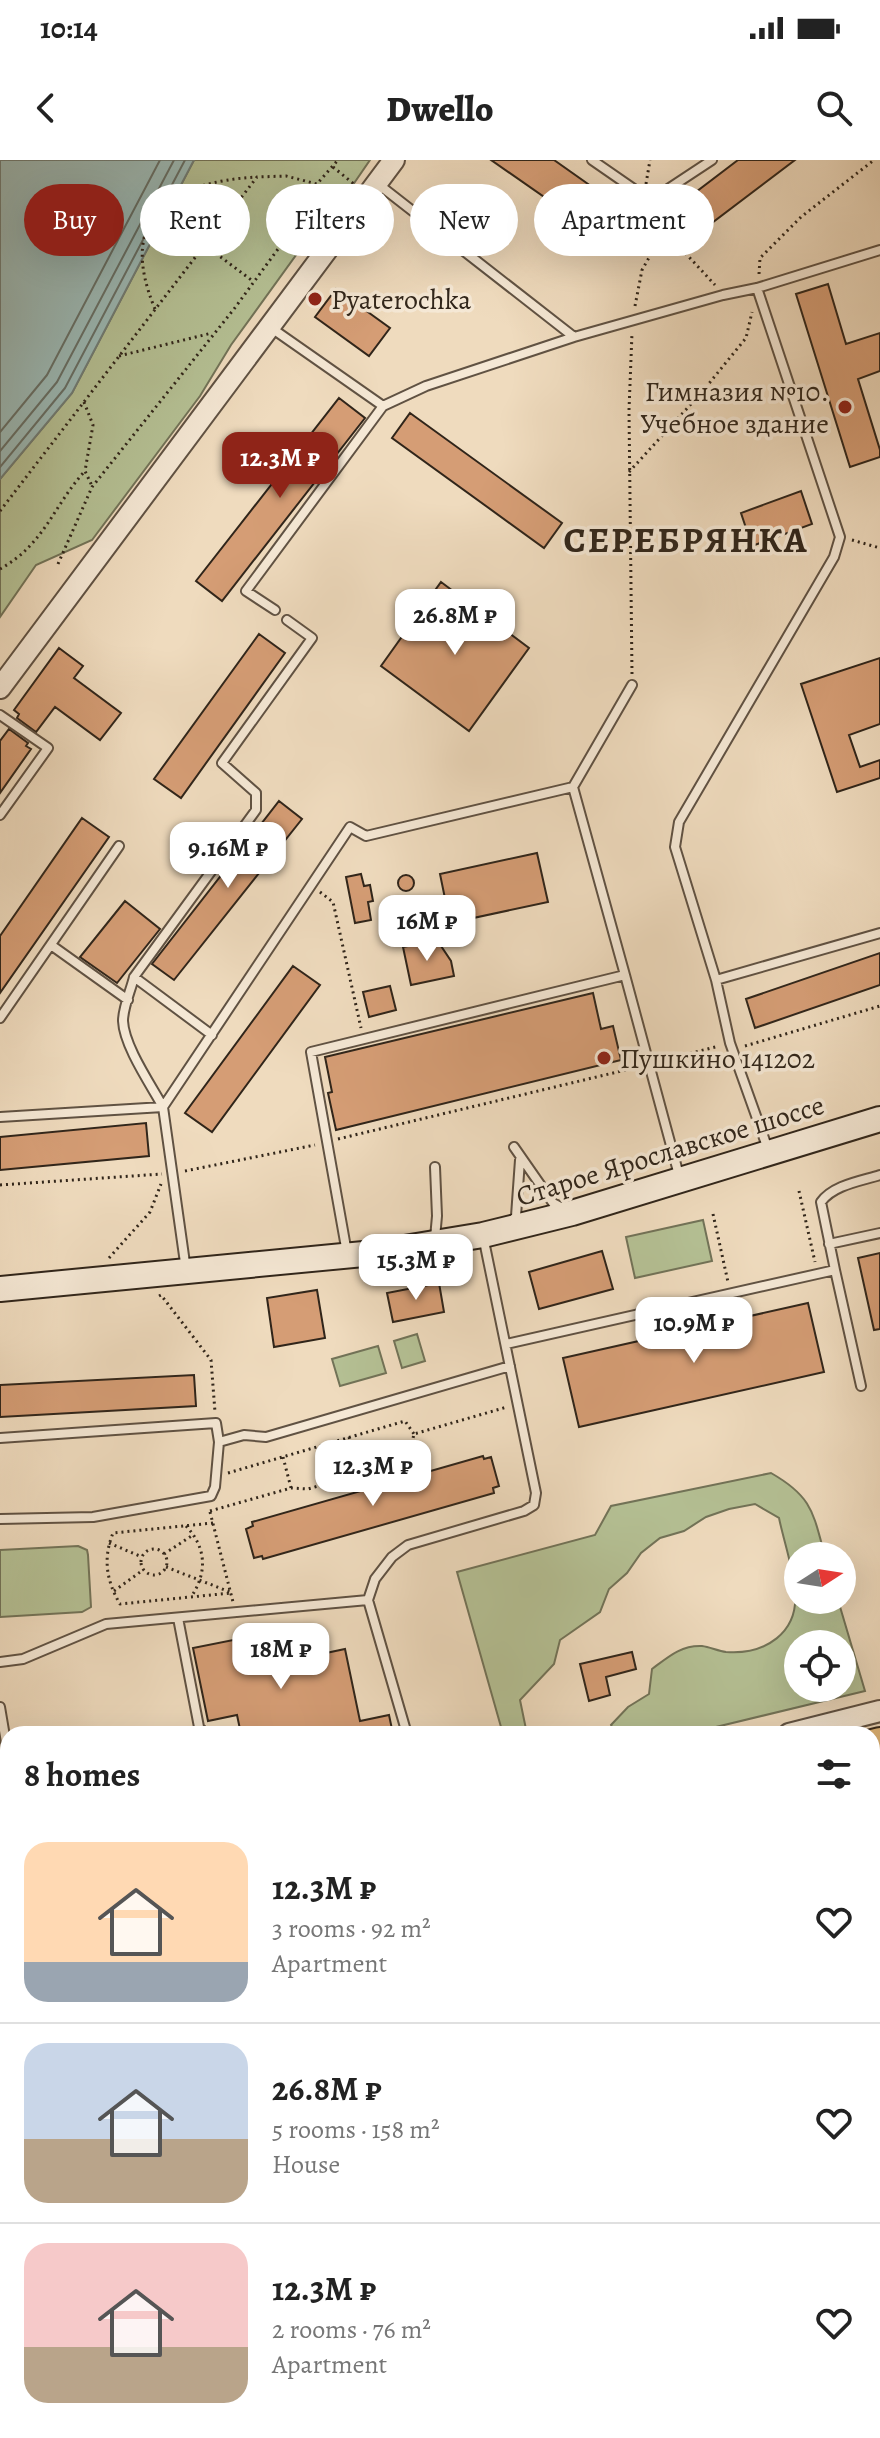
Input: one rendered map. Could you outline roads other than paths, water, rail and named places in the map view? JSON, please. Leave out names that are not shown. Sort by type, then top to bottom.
[{"type":"main road","name":"Старое Ярославское шоссе","points":[[0,1289],[347,1255],[494,1233],[572,1213],[880,1119]]},
{"type":"street","points":[[0,688],[394,160]]},
{"type":"street","points":[[821,1726],[880,1711]]},
{"type":"lane","points":[[592,160],[644,196],[668,189],[712,160]]},
{"type":"lane","points":[[377,183],[574,337]]},
{"type":"lane","points":[[275,610],[246,591],[383,406],[426,386],[574,337],[757,288],[880,250]]},
{"type":"lane","points":[[757,288],[840,537],[834,557],[679,822],[675,847],[716,980],[730,1043],[769,1153]]},
{"type":"lane","points":[[269,326],[383,406]]},
{"type":"lane","points":[[186,1271],[163,1107],[131,1048],[123,1020],[134,977],[256,810],[256,793],[222,763],[312,638],[287,620]]},
{"type":"lane","points":[[632,685],[573,787],[680,1180]]},
{"type":"lane","points":[[0,715],[48,748],[0,815]]},
{"type":"lane","points":[[163,1107],[350,827],[366,836],[573,787]]},
{"type":"lane","points":[[0,1018],[119,846]]},
{"type":"lane","points":[[716,980],[880,933]]},
{"type":"lane","points":[[51,945],[128,1000]]},
{"type":"lane","points":[[347,1255],[311,1052],[625,975]]},
{"type":"lane","points":[[134,977],[212,1035]]},
{"type":"lane","points":[[0,1117],[163,1107]]},
{"type":"lane","points":[[514,1147],[553,1203],[572,1213]]},
{"type":"lane","points":[[405,1726],[368,1600],[375,1579],[392,1557],[408,1545],[524,1511],[534,1505],[536,1493],[506,1344],[494,1233],[516,1216],[520,1159]]},
{"type":"lane","points":[[434,1243],[437,1216],[435,1167]]},
{"type":"lane","points":[[861,1386],[821,1202],[827,1194],[880,1175]]},
{"type":"lane","points":[[829,1244],[880,1233]]},
{"type":"lane","points":[[506,1344],[835,1270]]},
{"type":"lane","points":[[219,1442],[244,1435],[266,1437],[510,1366]]},
{"type":"lane","points":[[0,1438],[216,1423],[219,1442],[214,1492],[207,1497],[93,1517],[0,1519]]},
{"type":"lane","points":[[0,1662],[23,1659],[106,1624],[368,1600]]},
{"type":"lane","points":[[178,1618],[199,1726]]},
{"type":"water","points":[[0,160],[194,160],[181,184],[140,184],[140,256],[144,256],[72,393],[0,479]]},
{"type":"place","name":"Pyaterochka","points":[[315,299]]},
{"type":"place","name":"Гимназия №10. Учебное здание","points":[[845,407]]},
{"type":"place","name":"Пушкино 141202","points":[[604,1058]]},
{"type":"district","name":"СЕРЕБРЯНКА","points":[[686,539]]}]
